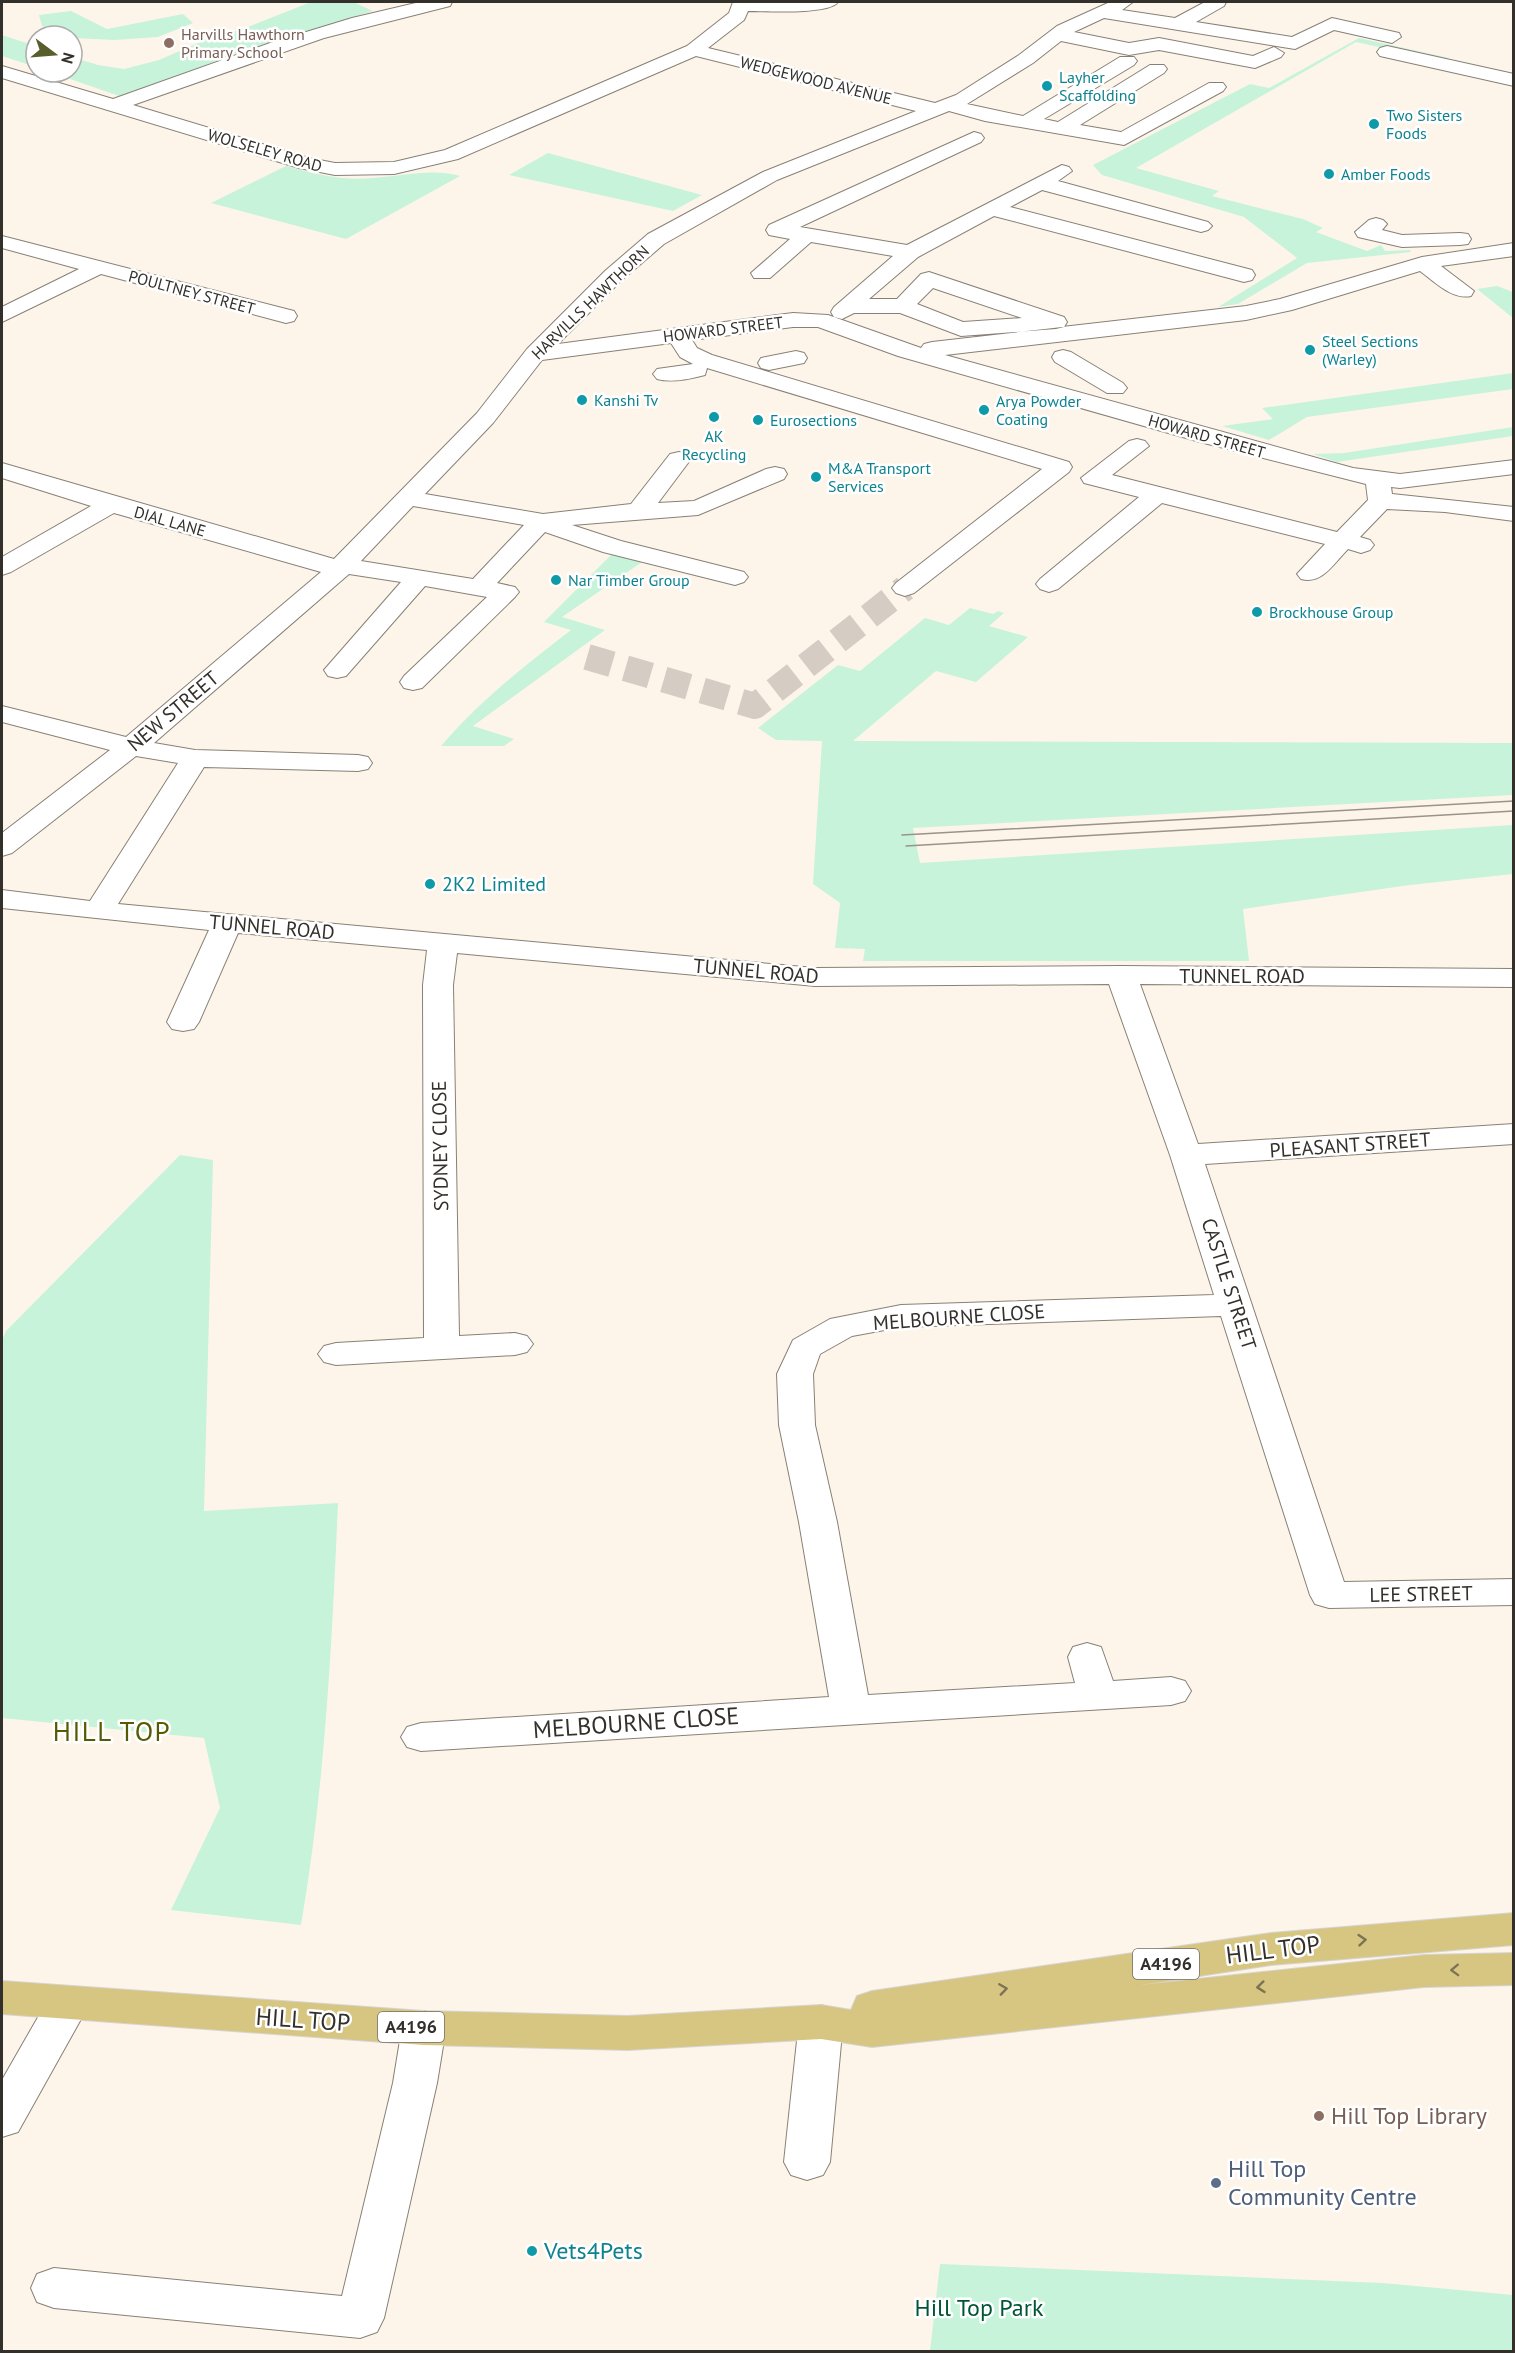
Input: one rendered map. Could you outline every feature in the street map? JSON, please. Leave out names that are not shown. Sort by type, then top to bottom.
[{"type":"main road","name":"HILL TOP","points":[[2,1998],[424,2028],[628,2033],[821,2022],[873,2008],[1270,1948],[1514,1929]]},
{"type":"main road","name":"HILL TOP","points":[[821,2022],[872,2030],[1424,1971],[1514,1969]]},
{"type":"street","points":[[114,106],[287,41],[351,22],[443,2]]},
{"type":"street","points":[[742,3],[791,6],[829,2]]},
{"type":"street","name":"HARVILLS HAWTHORN","points":[[341,567],[485,418],[535,354],[613,276],[656,239],[770,176],[943,107],[983,87],[1058,35],[1124,2]]},
{"type":"street","points":[[1179,24],[1217,2]]},
{"type":"street","name":"WOLSELEY ROAD","points":[[2,72],[306,164],[335,169],[394,168],[424,163],[477,145],[694,50],[722,31],[737,16],[742,3]]},
{"type":"street","points":[[1101,12],[1295,44],[1332,24],[1389,44],[1514,80]]},
{"type":"street","points":[[1261,38],[1291,21]]},
{"type":"street","points":[[1058,35],[1129,49],[1159,44],[1255,62],[1274,52]]},
{"type":"street","name":"WEDGEWOOD AVENUE","points":[[694,50],[943,107],[1062,128],[1098,139],[1124,139],[1216,87]]},
{"type":"street","points":[[1026,122],[1127,61]]},
{"type":"street","points":[[1062,128],[1157,69]]},
{"type":"street","points":[[1098,139],[1124,116]]},
{"type":"street","points":[[910,252],[777,230],[974,138]]},
{"type":"street","points":[[830,323],[910,252],[1062,171]]},
{"type":"street","points":[[1040,183],[1201,226]]},
{"type":"street","points":[[992,209],[1244,275]]},
{"type":"street","points":[[1377,224],[1366,232],[1402,241],[1514,238]]},
{"type":"street","points":[[762,273],[807,235]]},
{"type":"street","name":"POULTNEY STREET","points":[[2,242],[286,316]]},
{"type":"street","name":"HOWARD STREET","points":[[906,351],[974,346],[1302,306],[1427,262],[1514,249]]},
{"type":"street","points":[[1427,262],[1463,291]]},
{"type":"street","points":[[2,315],[99,267]]},
{"type":"street","points":[[849,306],[903,306],[962,329],[1056,322],[929,279],[903,306]]},
{"type":"street","name":"HOWARD STREET","points":[[535,354],[794,320],[820,320],[871,345],[906,351],[969,374],[1094,402],[1128,420],[1293,460],[1379,490],[1400,481],[1480,475],[1514,468]]},
{"type":"street","points":[[678,335],[704,377]]},
{"type":"street","points":[[664,374],[704,377],[767,371],[796,358]]},
{"type":"street","points":[[1108,362],[1071,361],[1116,388],[1144,398],[1154,398]]},
{"type":"street","points":[[767,371],[854,421],[919,427],[1010,459],[1065,464],[905,588]]},
{"type":"street","points":[[1094,402],[1116,388]]},
{"type":"street","points":[[1137,446],[1088,481],[1158,494],[1256,524],[1353,543]]},
{"type":"street","points":[[639,511],[679,459]]},
{"type":"street","name":"DIAL LANE","points":[[2,470],[111,504],[341,567],[506,592],[412,682]]},
{"type":"street","points":[[407,498],[542,521],[639,511],[698,508],[775,474]]},
{"type":"street","points":[[1310,574],[1353,543],[1379,490],[1508,519]]},
{"type":"street","points":[[1049,584],[1158,494]]},
{"type":"street","points":[[2,567],[111,504]]},
{"type":"street","points":[[542,521],[571,536],[690,563],[735,577]]},
{"type":"street","points":[[478,587],[542,521]]},
{"type":"street","name":"NEW STREET","points":[[2,847],[131,747],[341,567]]},
{"type":"street","points":[[337,670],[419,578]]},
{"type":"street","points":[[2,714],[131,747],[195,758],[358,763]]},
{"type":"street","points":[[99,911],[195,758]]},
{"type":"street","name":"TUNNEL ROAD","points":[[2,899],[99,911],[815,977],[1121,975],[1514,978]]},
{"type":"street","points":[[183,1022],[227,923]]},
{"type":"street","name":"SYDNEY CLOSE","points":[[442,1349],[438,985],[443,943]]},
{"type":"street","name":"CASTLE STREET","points":[[1121,975],[1186,1155],[1329,1595]]},
{"type":"street","name":"PLEASANT STREET","points":[[1186,1155],[1514,1134]]},
{"type":"street","name":"MELBOURNE CLOSE","points":[[851,1710],[818,1522],[797,1425],[795,1374],[805,1347],[842,1327],[901,1316],[1236,1305]]},
{"type":"street","points":[[336,1354],[515,1344]]},
{"type":"street","name":"LEE STREET","points":[[1329,1595],[1514,1592]]},
{"type":"street","points":[[1087,1657],[1098,1695]]},
{"type":"street","name":"MELBOURNE CLOSE","points":[[421,1737],[1171,1691]]},
{"type":"street","points":[[2,2119],[68,2002]]},
{"type":"street","points":[[807,2162],[821,2022]]},
{"type":"street","points":[[54,2288],[360,2318],[415,2083],[424,2028]]},
{"type":"green space","points":[[311,2],[353,2],[373,11],[242,51],[122,97],[84,84],[84,61],[124,69],[159,60],[198,43],[248,27]]},
{"type":"green space","points":[[71,11],[107,29],[183,14],[193,23],[158,37],[115,40],[84,39],[84,24],[41,24],[39,15]]},
{"type":"green space","points":[[2,35],[24,42],[24,63],[2,56]]},
{"type":"green space","points":[[1359,38],[1449,58],[1437,60],[1356,42],[1136,168],[1219,191],[1212,196],[1303,219],[1323,228],[1316,232],[1367,251],[1381,245],[1385,251],[1410,250],[1411,252],[1307,263],[1238,304],[1218,307],[1297,258],[1244,217],[1102,175],[1093,165],[1250,84],[1269,88]]},
{"type":"green space","points":[[548,153],[702,195],[673,211],[509,175]]},
{"type":"green space","points":[[286,166],[350,179],[428,173],[460,176],[346,239],[211,203]]},
{"type":"green space","points":[[1497,286],[1513,292],[1513,318],[1477,289]]},
{"type":"green space","points":[[1513,373],[1513,389],[1307,417],[1269,440],[1222,426],[1273,419],[1262,408]]},
{"type":"green space","points":[[1513,427],[1513,436],[1337,462],[1313,454],[1344,453]]},
{"type":"green space","points":[[613,553],[642,562],[562,617],[605,630],[473,726],[514,739],[504,746],[441,746],[503,685],[571,630],[544,622]]},
{"type":"green space","points":[[970,608],[993,614],[998,611],[1004,613],[989,626],[1028,637],[976,682],[936,671],[853,741],[1513,743],[1513,795],[913,828],[920,863],[1513,825],[1513,874],[1410,885],[1243,909],[1249,961],[863,961],[865,949],[835,948],[840,903],[813,884],[822,741],[776,740],[758,728],[838,665],[860,671],[925,618],[949,625]]},
{"type":"green space","points":[[180,1155],[213,1160],[204,1511],[338,1503],[322,1767],[301,1925],[171,1910],[220,1808],[204,1738],[2,1718],[2,1340],[6,1331]]},
{"type":"green space","name":"Hill Top Park","points":[[940,2264],[1383,2283],[1513,2295],[1513,2351],[930,2351]]},
{"type":"tunnel","points":[[587,657],[755,706],[905,588]]},
{"type":"tram line","points":[[902,835],[1514,801]]},
{"type":"tram line","points":[[906,846],[1514,811]]},
{"type":"place","name":"Harvills Hawthorn Primary School","points":[[169,43]]},
{"type":"place","name":"Layher Scaffolding","points":[[1047,86]]},
{"type":"place","name":"Two Sisters Foods","points":[[1374,124]]},
{"type":"place","name":"Amber Foods","points":[[1329,174]]},
{"type":"place","name":"Steel Sections (Warley)","points":[[1310,350]]},
{"type":"place","name":"Kanshi Tv","points":[[582,400]]},
{"type":"place","name":"Arya Powder Coating","points":[[984,410]]},
{"type":"place","name":"AK Recycling","points":[[714,417]]},
{"type":"place","name":"Eurosections","points":[[758,420]]},
{"type":"place","name":"M&A Transport Services","points":[[816,477]]},
{"type":"place","name":"Nar Timber Group","points":[[556,580]]},
{"type":"place","name":"Brockhouse Group","points":[[1257,612]]},
{"type":"place","name":"2K2 Limited","points":[[430,884]]},
{"type":"place","name":"Hill Top Library","points":[[1319,2116]]},
{"type":"place","name":"Hill Top Community Centre","points":[[1216,2183]]},
{"type":"place","name":"Vets4Pets","points":[[532,2251]]},
{"type":"district","name":"HILL TOP","points":[[112,1732]]}]
